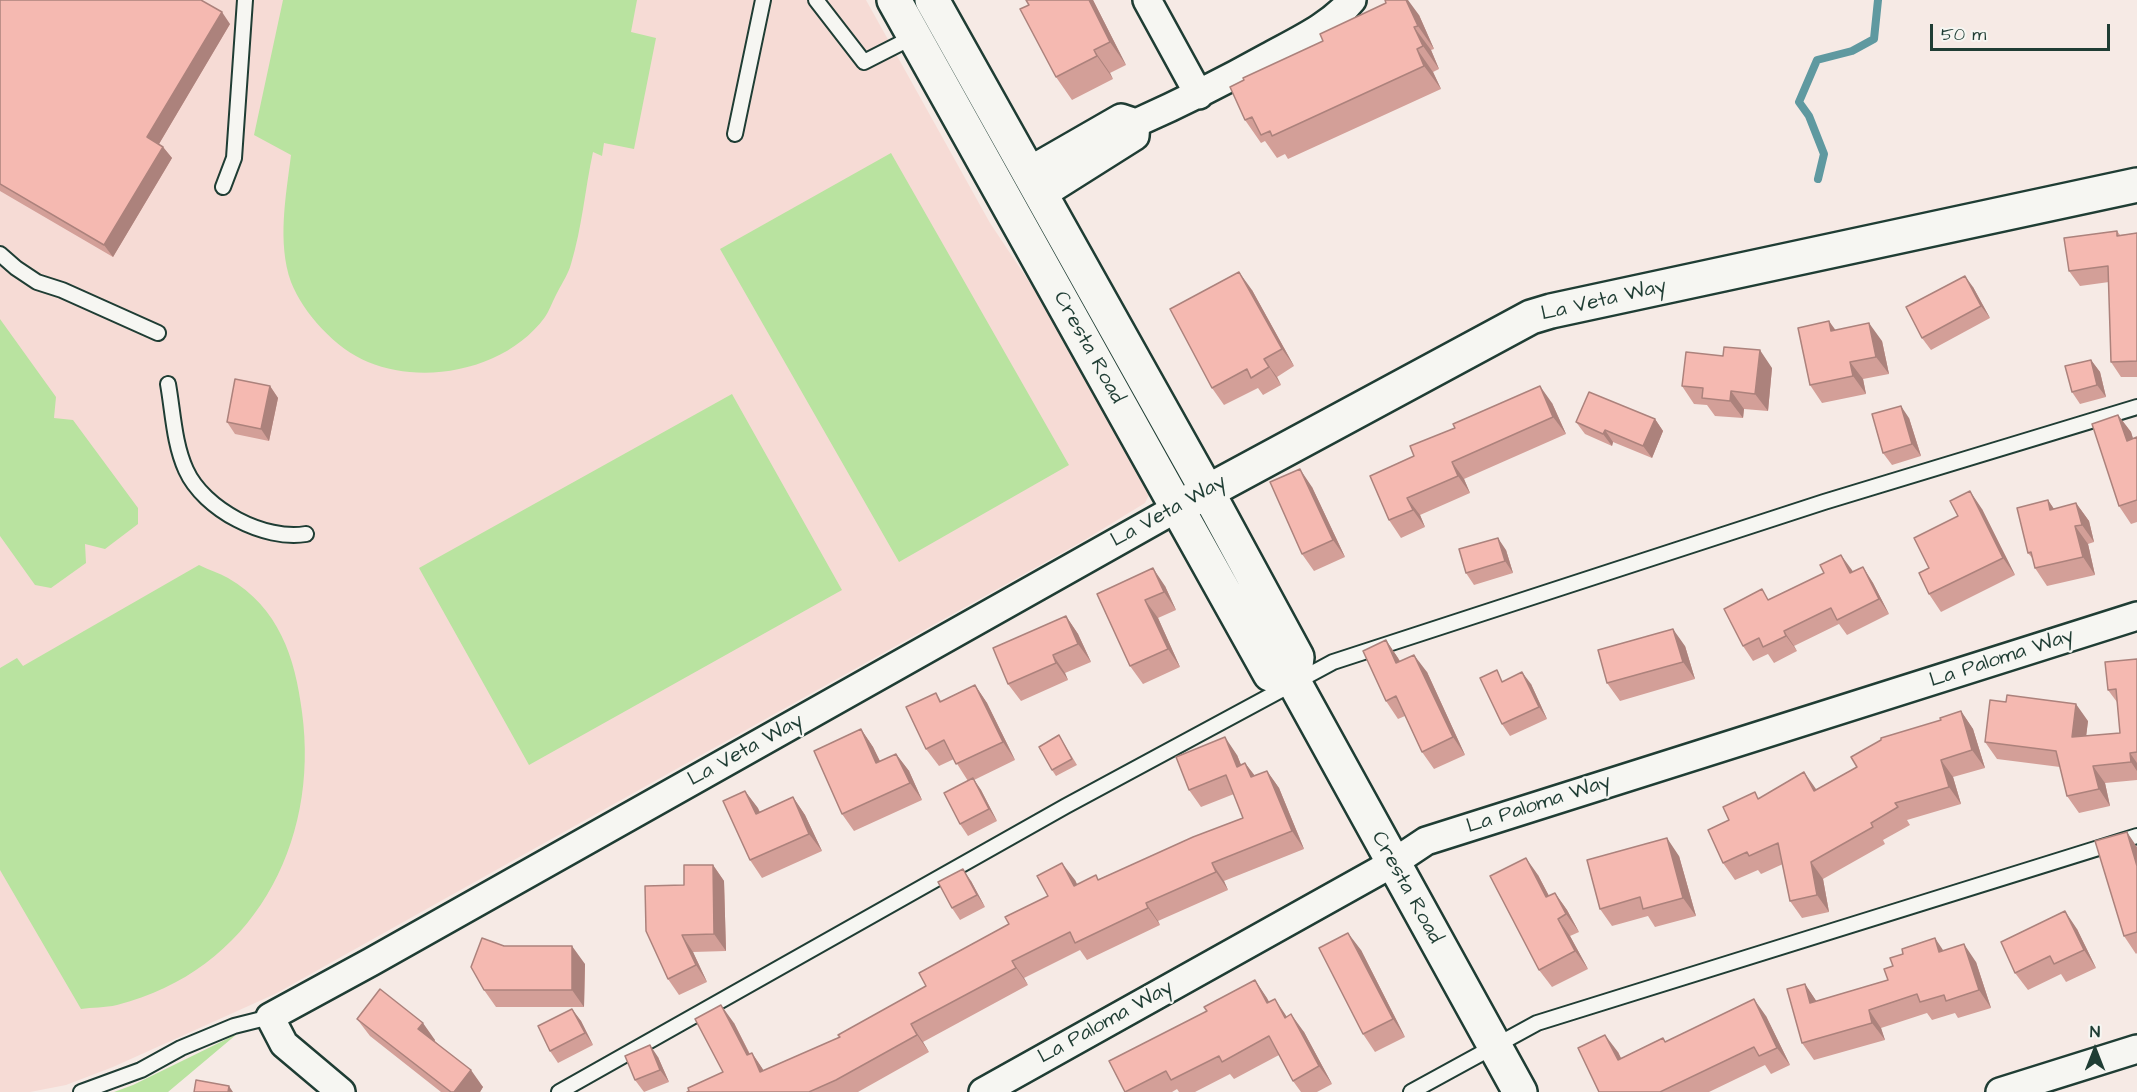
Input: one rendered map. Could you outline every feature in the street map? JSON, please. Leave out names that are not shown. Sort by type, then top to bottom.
[{"type":"main road","name":"Cresta Road","points":[[894,0],[929,22],[1034,184],[1207,491],[1297,657],[1294,682],[1520,1092]]},
{"type":"main road","name":"Cresta Road","points":[[929,22],[1177,508],[1219,584],[1270,674],[1294,682]]},
{"type":"main road","name":"La Veta Way","points":[[1177,508],[1531,317],[2137,185]]},
{"type":"street","points":[[1147,0],[1199,95]]},
{"type":"street","points":[[1034,184],[1135,136],[1136,123],[1199,95],[1307,35],[1343,10],[1352,0]]},
{"type":"street","name":"La Veta Way","points":[[270,1017],[382,957],[1177,508]]},
{"type":"street","points":[[1219,584],[1248,568]]},
{"type":"street","name":"La Paloma Way","points":[[983,1092],[1393,863],[1426,841],[2137,616]]},
{"type":"street","points":[[270,1017],[284,1044],[341,1092]]},
{"type":"street","points":[[2000,1092],[2137,1049]]},
{"type":"lane","points":[[223,187],[234,158],[245,0]]},
{"type":"lane","points":[[735,134],[763,0]]},
{"type":"lane","points":[[816,0],[864,62],[929,22]]},
{"type":"lane","points":[[0,254],[37,282],[62,290],[158,333]]},
{"type":"lane","points":[[168,384],[180,452],[186,471],[199,491],[216,506],[248,526],[291,536],[306,534]]},
{"type":"lane","points":[[559,1092],[1066,806],[1333,662],[1824,502],[2137,407]]},
{"type":"lane","points":[[1411,1092],[1537,1023],[2137,836]]},
{"type":"lane","points":[[81,1092],[141,1070],[181,1048],[234,1026],[270,1017]]},
{"type":"shaded area","points":[[0,0],[866,0],[990,223],[1050,313],[1149,489],[1149,495],[1145,503],[1083,541],[275,994],[113,1067],[66,1085],[30,1092],[0,1092]]},
{"type":"green space","points":[[283,0],[637,0],[631,32],[656,38],[634,149],[604,143],[602,156],[593,152],[578,237],[568,272],[545,317],[529,335],[509,349],[488,360],[464,368],[439,372],[391,369],[368,362],[344,348],[312,318],[296,294],[284,251],[285,203],[291,155],[254,135]]},
{"type":"green space","points":[[891,153],[1069,465],[899,562],[720,249]]},
{"type":"green space","points":[[0,319],[56,397],[54,418],[73,420],[138,508],[138,524],[105,549],[85,544],[86,563],[51,588],[35,585],[0,536]]},
{"type":"green space","points":[[732,394],[842,590],[529,765],[419,568]]},
{"type":"green space","points":[[199,565],[228,578],[246,590],[272,619],[282,636],[295,672],[302,712],[305,761],[300,809],[287,854],[267,895],[240,932],[205,963],[164,988],[117,1005],[81,1009],[0,870],[0,668],[17,658],[23,666]]},
{"type":"green space","points":[[237,1034],[168,1092],[114,1092],[133,1085]]},
{"type":"building","points":[[0,0],[201,0],[222,12],[147,137],[163,147],[104,245],[0,184]]},
{"type":"building","points":[[1026,0],[1089,0],[1110,42],[1094,50],[1097,56],[1056,77],[1020,9],[1029,5]]},
{"type":"building","points":[[1385,0],[1406,0],[1418,26],[1414,27],[1423,46],[1417,49],[1424,66],[1272,136],[1270,131],[1261,135],[1252,117],[1245,120],[1230,87],[1244,80],[1243,78],[1323,41],[1320,34],[1386,3]]},
{"type":"building","points":[[2117,231],[2117,236],[2137,233],[2137,361],[2111,362],[2108,266],[2069,271],[2064,238]]},
{"type":"building","points":[[1239,272],[1282,349],[1264,359],[1269,367],[1251,378],[1247,369],[1212,388],[1170,309]]},
{"type":"building","points":[[1965,276],[1981,306],[1922,338],[1906,307]]},
{"type":"building","points":[[1829,321],[1831,331],[1869,323],[1876,357],[1850,362],[1853,376],[1810,385],[1798,328]]},
{"type":"building","points":[[1724,347],[1760,350],[1755,394],[1731,391],[1730,401],[1702,398],[1703,388],[1682,386],[1686,352],[1723,356]]},
{"type":"building","points":[[2091,360],[2097,385],[2072,392],[2065,366]]},
{"type":"building","points":[[235,379],[270,386],[261,429],[227,422]]},
{"type":"building","points":[[1540,386],[1553,417],[1452,462],[1458,476],[1407,498],[1413,510],[1389,520],[1370,476],[1414,456],[1410,446],[1455,428],[1453,424]]},
{"type":"building","points":[[1589,392],[1655,419],[1643,446],[1605,430],[1603,434],[1576,422]]},
{"type":"building","points":[[1901,406],[1912,444],[1883,453],[1872,414]]},
{"type":"building","points":[[2118,415],[2127,441],[2137,437],[2137,500],[2119,506],[2092,424]]},
{"type":"building","points":[[1300,469],[1333,540],[1302,554],[1270,482]]},
{"type":"building","points":[[1970,491],[2003,558],[1929,594],[1919,573],[1929,568],[1914,538],[1958,516],[1950,501]]},
{"type":"building","points":[[2048,500],[2050,510],[2076,503],[2082,525],[2075,526],[2083,557],[2035,568],[2031,552],[2028,553],[2017,508]]},
{"type":"building","points":[[1498,538],[1505,561],[1466,573],[1459,549]]},
{"type":"building","points":[[1841,555],[1850,573],[1863,567],[1879,599],[1837,620],[1831,608],[1784,631],[1786,636],[1763,647],[1759,638],[1743,646],[1724,609],[1762,589],[1768,600],[1824,573],[1820,565]]},
{"type":"building","points":[[1153,568],[1164,592],[1145,600],[1168,649],[1130,666],[1097,594]]},
{"type":"building","points":[[1066,616],[1078,644],[1053,655],[1056,663],[1008,684],[993,648]]},
{"type":"building","points":[[1673,629],[1683,662],[1607,683],[1598,650]]},
{"type":"building","points":[[1386,640],[1396,663],[1414,655],[1453,737],[1422,752],[1396,696],[1386,701],[1363,651]]},
{"type":"building","points":[[2137,659],[2137,752],[2130,753],[2131,762],[2093,766],[2099,789],[2067,796],[2056,751],[1985,742],[1990,700],[2006,702],[2007,695],[2076,704],[2072,737],[2120,733],[2116,689],[2108,690],[2105,662]]},
{"type":"building","points":[[1497,670],[1502,682],[1522,672],[1539,707],[1502,724],[1480,678]]},
{"type":"building","points":[[975,685],[1003,742],[956,764],[944,740],[926,749],[906,707],[936,693],[940,702]]},
{"type":"building","points":[[1961,711],[1972,750],[1941,760],[1949,787],[1895,803],[1898,807],[1871,823],[1873,827],[1811,862],[1817,895],[1790,901],[1778,843],[1749,856],[1747,852],[1723,863],[1708,830],[1729,820],[1723,807],[1755,792],[1758,799],[1804,772],[1814,791],[1857,767],[1851,757],[1881,738],[1941,720],[1940,718]]},
{"type":"building","points":[[861,729],[876,763],[896,754],[910,783],[842,814],[814,751]]},
{"type":"building","points":[[1059,735],[1072,759],[1052,770],[1039,747]]},
{"type":"building","points":[[1225,737],[1237,767],[1245,763],[1251,777],[1267,771],[1292,831],[1212,863],[1216,872],[1146,903],[1148,908],[1075,943],[1070,932],[1012,961],[1016,968],[911,1024],[917,1035],[836,1080],[809,1092],[687,1092],[688,1088],[723,1072],[695,1019],[721,1005],[747,1055],[752,1053],[760,1072],[840,1037],[838,1035],[926,986],[919,973],[1009,924],[1005,917],[1048,896],[1037,876],[1062,863],[1074,886],[1096,875],[1098,880],[1193,837],[1243,818],[1226,775],[1189,790],[1176,757]]},
{"type":"building","points":[[973,778],[989,809],[960,824],[944,793]]},
{"type":"building","points":[[745,791],[756,814],[793,797],[809,834],[750,860],[723,801]]},
{"type":"building","points":[[2127,832],[2137,866],[2137,932],[2124,936],[2095,841]]},
{"type":"building","points":[[1667,838],[1683,898],[1643,909],[1640,897],[1600,909],[1587,860]]},
{"type":"building","points":[[1526,858],[1546,897],[1555,893],[1566,914],[1558,919],[1575,951],[1539,970],[1490,876]]},
{"type":"building","points":[[684,865],[713,865],[714,934],[682,935],[696,965],[668,979],[646,931],[645,886],[684,885]]},
{"type":"building","points":[[963,869],[977,895],[952,908],[938,882]]},
{"type":"building","points":[[2065,911],[2084,950],[2054,964],[2050,956],[2015,973],[2001,942]]},
{"type":"building","points":[[1348,933],[1393,1019],[1363,1034],[1319,948]]},
{"type":"building","points":[[482,938],[504,946],[572,946],[572,990],[484,990],[471,967]]},
{"type":"building","points":[[1935,938],[1939,952],[1964,944],[1979,990],[1946,1001],[1944,995],[1920,1002],[1917,994],[1869,1010],[1872,1023],[1802,1043],[1787,989],[1805,984],[1810,1003],[1888,980],[1884,969],[1893,966],[1890,958],[1903,954],[1902,949]]},
{"type":"building","points":[[1255,980],[1267,1003],[1275,999],[1285,1018],[1291,1014],[1319,1066],[1293,1081],[1269,1036],[1222,1062],[1219,1056],[1171,1080],[1166,1071],[1125,1092],[1109,1061],[1207,1011],[1204,1007]]},
{"type":"building","points":[[380,989],[423,1023],[418,1029],[471,1070],[454,1092],[451,1092],[357,1019]]},
{"type":"building","points":[[1754,999],[1777,1048],[1759,1056],[1754,1047],[1660,1092],[1599,1092],[1578,1048],[1605,1035],[1618,1060],[1663,1038],[1665,1042]]},
{"type":"building","points":[[572,1009],[585,1033],[550,1051],[538,1026]]},
{"type":"building","points":[[650,1045],[660,1070],[635,1080],[625,1056]]},
{"type":"building","points":[[196,1080],[229,1086],[228,1092],[194,1092]]},
{"type":"waterway","points":[[1818,179],[1824,154],[1809,116],[1799,102],[1817,60],[1852,51],[1874,39],[1878,0]]}]
